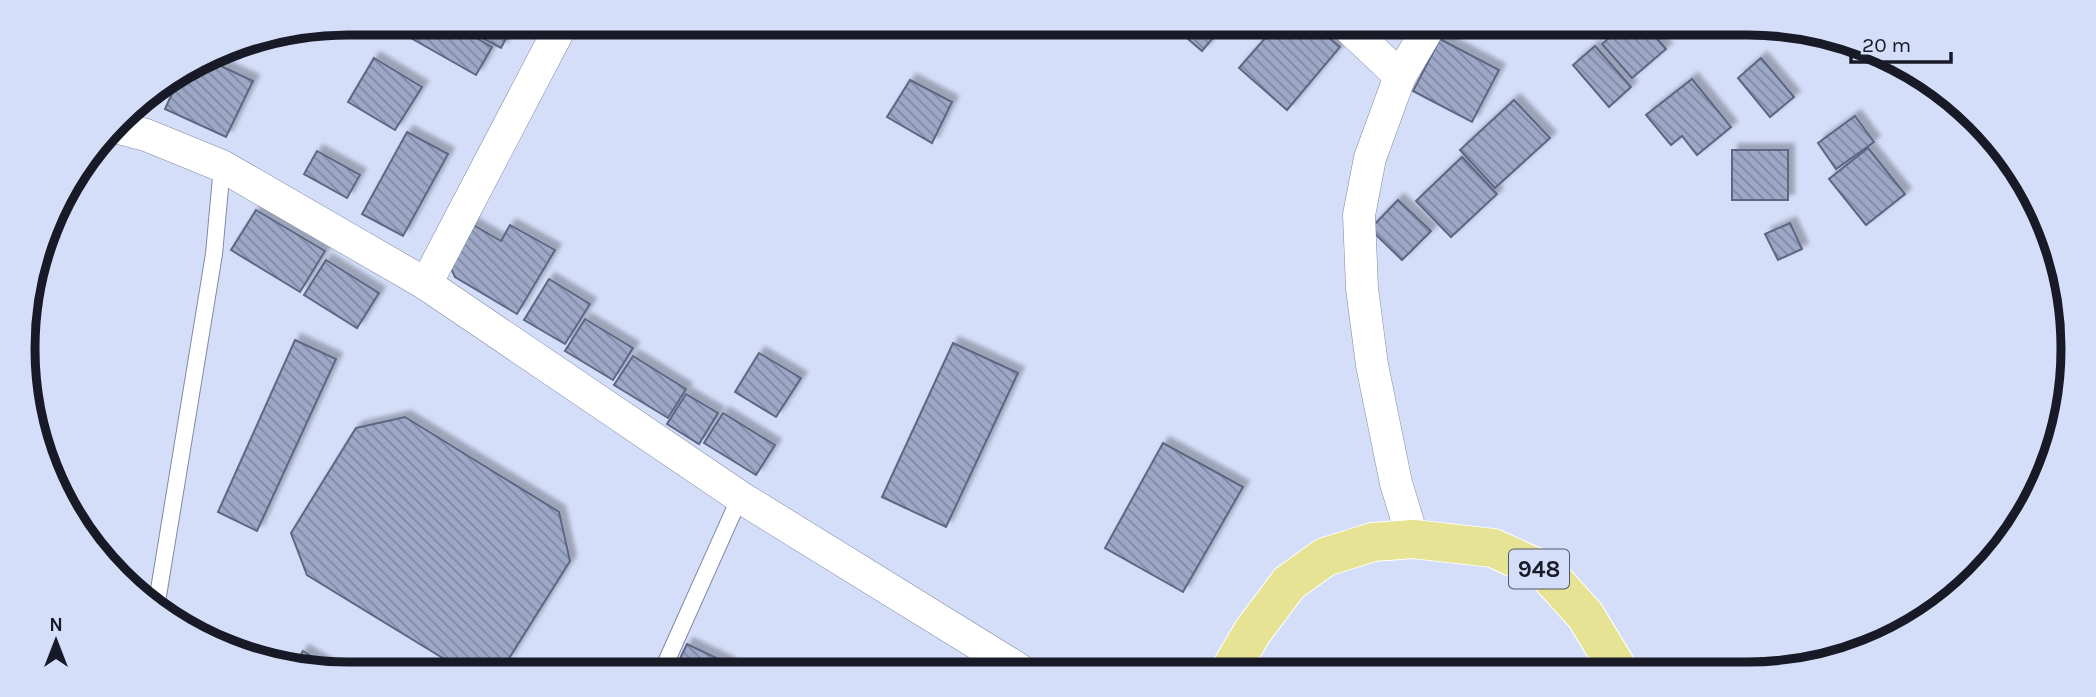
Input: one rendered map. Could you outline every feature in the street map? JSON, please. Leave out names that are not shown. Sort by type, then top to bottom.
[{"type":"main road","name":"948","points":[[1235,662],[1253,631],[1289,583],[1325,557],[1373,542],[1413,539],[1493,548],[1546,572],[1585,615],[1614,662]]},
{"type":"street","points":[[426,284],[556,35]]},
{"type":"street","points":[[1356,35],[1400,76]]},
{"type":"street","points":[[1413,539],[1396,483],[1372,365],[1362,288],[1359,215],[1370,159],[1400,76],[1424,35]]},
{"type":"street","points":[[125,129],[146,135],[222,166],[426,284],[740,497],[1007,662]]},
{"type":"lane","points":[[158,597],[214,254],[222,166]]},
{"type":"lane","points":[[666,662],[740,497]]},
{"type":"building","points":[[471,35],[492,47],[476,75],[409,37]]},
{"type":"building","points":[[477,35],[508,35],[501,48]]},
{"type":"building","points":[[1183,35],[1215,35],[1202,51]]},
{"type":"building","points":[[1268,35],[1326,35],[1340,47],[1287,110],[1239,68]]},
{"type":"building","points":[[1612,35],[1654,35],[1666,49],[1632,78],[1602,44]]},
{"type":"building","points":[[1440,39],[1499,70],[1472,122],[1413,91]]},
{"type":"building","points":[[1595,46],[1631,87],[1609,107],[1573,65]]},
{"type":"building","points":[[374,58],[422,87],[395,130],[348,102]]},
{"type":"building","points":[[1761,58],[1794,97],[1770,117],[1738,78]]},
{"type":"building","points":[[217,64],[253,81],[226,137],[165,109],[175,87]]},
{"type":"building","points":[[1692,79],[1731,127],[1697,155],[1682,136],[1671,145],[1646,115]]},
{"type":"building","points":[[910,80],[952,102],[932,143],[887,117]]},
{"type":"building","points":[[1514,100],[1550,138],[1495,188],[1460,150]]},
{"type":"building","points":[[1855,116],[1874,142],[1836,169],[1818,143]]},
{"type":"building","points":[[407,132],[448,154],[403,236],[362,214]]},
{"type":"building","points":[[1868,148],[1905,194],[1866,225],[1829,179]]},
{"type":"building","points":[[1732,150],[1788,150],[1788,200],[1732,200]]},
{"type":"building","points":[[317,151],[360,175],[347,198],[304,174]]},
{"type":"building","points":[[1462,157],[1497,194],[1451,237],[1416,201]]},
{"type":"building","points":[[1398,200],[1431,231],[1402,260],[1370,229]]},
{"type":"building","points":[[256,210],[325,251],[300,292],[231,250]]},
{"type":"building","points":[[468,222],[501,241],[510,225],[555,250],[517,314],[455,277],[450,266]]},
{"type":"building","points":[[1790,223],[1802,249],[1778,260],[1765,234]]},
{"type":"building","points":[[326,260],[379,293],[357,328],[304,295]]},
{"type":"building","points":[[549,279],[590,304],[565,344],[524,320]]},
{"type":"building","points":[[585,319],[633,348],[613,380],[565,351]]},
{"type":"building","points":[[295,340],[336,359],[257,531],[218,512]]},
{"type":"building","points":[[953,343],[1018,373],[946,527],[882,497]]},
{"type":"building","points":[[759,353],[801,378],[776,417],[735,392]]},
{"type":"building","points":[[633,356],[686,389],[668,418],[614,385]]},
{"type":"building","points":[[686,394],[718,413],[699,444],[667,424]]},
{"type":"building","points":[[723,413],[775,445],[756,475],[704,443]]},
{"type":"building","points":[[405,417],[559,512],[570,561],[508,660],[449,662],[307,575],[291,533],[356,428]]},
{"type":"building","points":[[1163,443],[1243,487],[1183,592],[1105,548]]},
{"type":"building","points":[[687,644],[725,662],[678,662]]},
{"type":"building","points":[[303,651],[318,660],[308,659],[299,658]]}]
